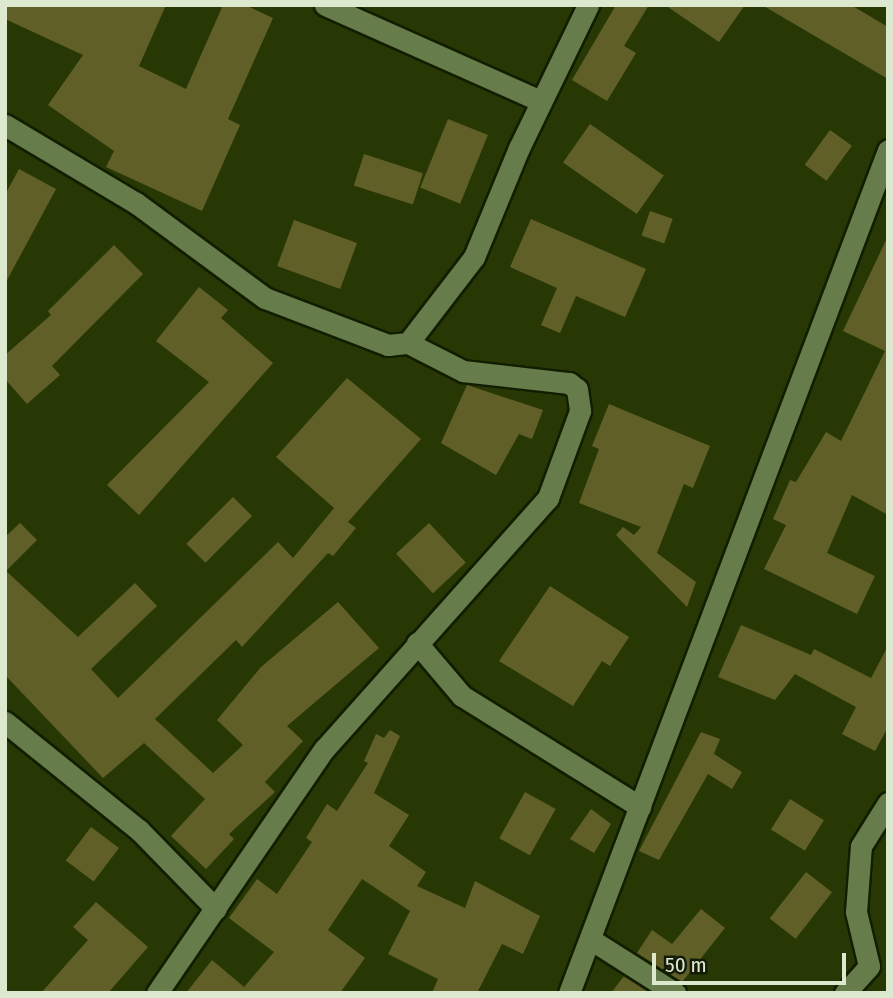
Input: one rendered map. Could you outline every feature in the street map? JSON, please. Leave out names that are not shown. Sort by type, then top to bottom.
[{"type":"street","points":[[325,5],[541,101]]},
{"type":"street","points":[[408,343],[474,257],[541,101],[588,5]]},
{"type":"street","points":[[5,125],[136,203],[265,298],[388,345],[408,343],[463,371],[569,383],[577,388],[580,411],[548,499],[324,749],[157,993]]},
{"type":"street","points":[[569,993],[888,150]]},
{"type":"street","points":[[417,643],[462,696],[640,807]]},
{"type":"street","points":[[5,722],[139,831],[216,909]]},
{"type":"street","points":[[845,993],[878,970],[856,912],[861,846],[888,803]]},
{"type":"street","points":[[590,939],[675,993]]},
{"type":"building","points":[[5,5],[166,5],[139,66],[186,89],[223,5],[245,5],[273,18],[228,119],[240,125],[202,211],[106,167],[114,151],[48,105],[83,55],[5,19]]},
{"type":"building","points":[[616,5],[649,5],[624,46],[636,53],[607,101],[572,80]]},
{"type":"building","points":[[665,5],[745,5],[719,42]]},
{"type":"building","points":[[762,5],[851,5],[888,27],[888,79]]},
{"type":"building","points":[[448,119],[488,135],[460,204],[420,188]]},
{"type":"building","points":[[590,124],[664,176],[637,214],[563,163]]},
{"type":"building","points":[[830,130],[852,146],[827,181],[805,165]]},
{"type":"building","points":[[364,154],[423,173],[413,205],[354,185]]},
{"type":"building","points":[[19,169],[56,189],[5,284],[5,195]]},
{"type":"building","points":[[650,211],[673,219],[664,243],[642,236]]},
{"type":"building","points":[[531,219],[646,269],[625,317],[576,296],[560,333],[541,325],[557,288],[510,267]]},
{"type":"building","points":[[294,220],[357,243],[340,289],[277,266]]},
{"type":"building","points":[[888,236],[888,515],[852,495],[827,553],[875,576],[857,614],[764,569],[786,525],[773,519],[790,480],[796,482],[826,432],[841,441],[885,351],[843,331]]},
{"type":"building","points":[[114,245],[143,274],[52,366],[60,375],[27,404],[5,379],[5,355],[51,315],[48,311]]},
{"type":"building","points":[[199,287],[228,310],[221,318],[273,363],[139,515],[107,485],[209,382],[156,341]]},
{"type":"building","points":[[347,378],[421,439],[348,522],[356,528],[333,556],[328,553],[242,647],[236,640],[155,719],[213,773],[243,745],[217,720],[261,667],[338,602],[379,648],[287,726],[303,741],[265,782],[275,792],[229,834],[234,839],[206,869],[171,836],[205,799],[144,743],[103,778],[5,675],[5,537],[20,523],[37,540],[6,571],[78,637],[135,583],[157,606],[91,669],[118,698],[278,542],[293,558],[334,508],[276,457]]},
{"type":"building","points":[[467,385],[543,410],[532,439],[519,434],[496,475],[441,443]]},
{"type":"building","points":[[609,404],[710,446],[693,488],[684,484],[657,553],[696,582],[687,607],[616,535],[623,527],[634,535],[641,527],[579,503],[599,449],[592,446]]},
{"type":"building","points":[[233,497],[252,516],[205,563],[186,544]]},
{"type":"building","points":[[429,523],[466,562],[433,593],[396,554]]},
{"type":"building","points":[[550,586],[629,637],[610,666],[602,661],[573,706],[499,661]]},
{"type":"building","points":[[741,625],[811,655],[814,649],[871,678],[888,646],[888,727],[875,751],[842,734],[856,707],[795,674],[775,700],[718,677]]},
{"type":"building","points":[[390,730],[400,736],[374,793],[409,815],[389,846],[426,872],[417,886],[465,908],[475,881],[540,916],[523,954],[502,944],[477,993],[432,993],[438,979],[388,954],[410,911],[362,879],[328,930],[365,958],[340,993],[186,993],[212,960],[244,987],[274,952],[229,918],[257,879],[277,894],[312,842],[306,838],[327,804],[337,811],[368,763],[364,761],[376,734],[384,738]]},
{"type":"building","points":[[701,732],[720,739],[714,754],[742,772],[732,789],[708,774],[659,860],[639,851]]},
{"type":"building","points":[[525,792],[556,809],[530,855],[499,838]]},
{"type":"building","points":[[790,799],[824,820],[805,851],[771,830]]},
{"type":"building","points":[[591,809],[611,824],[594,853],[570,839]]},
{"type":"building","points":[[91,827],[119,848],[94,882],[66,861]]},
{"type":"building","points":[[806,872],[832,892],[796,939],[770,918]]},
{"type":"building","points":[[96,902],[148,947],[108,993],[41,993],[88,940],[73,927]]},
{"type":"building","points":[[701,909],[725,928],[682,982],[637,953],[652,930],[672,944]]},
{"type":"building","points":[[624,976],[650,993],[611,993]]}]
